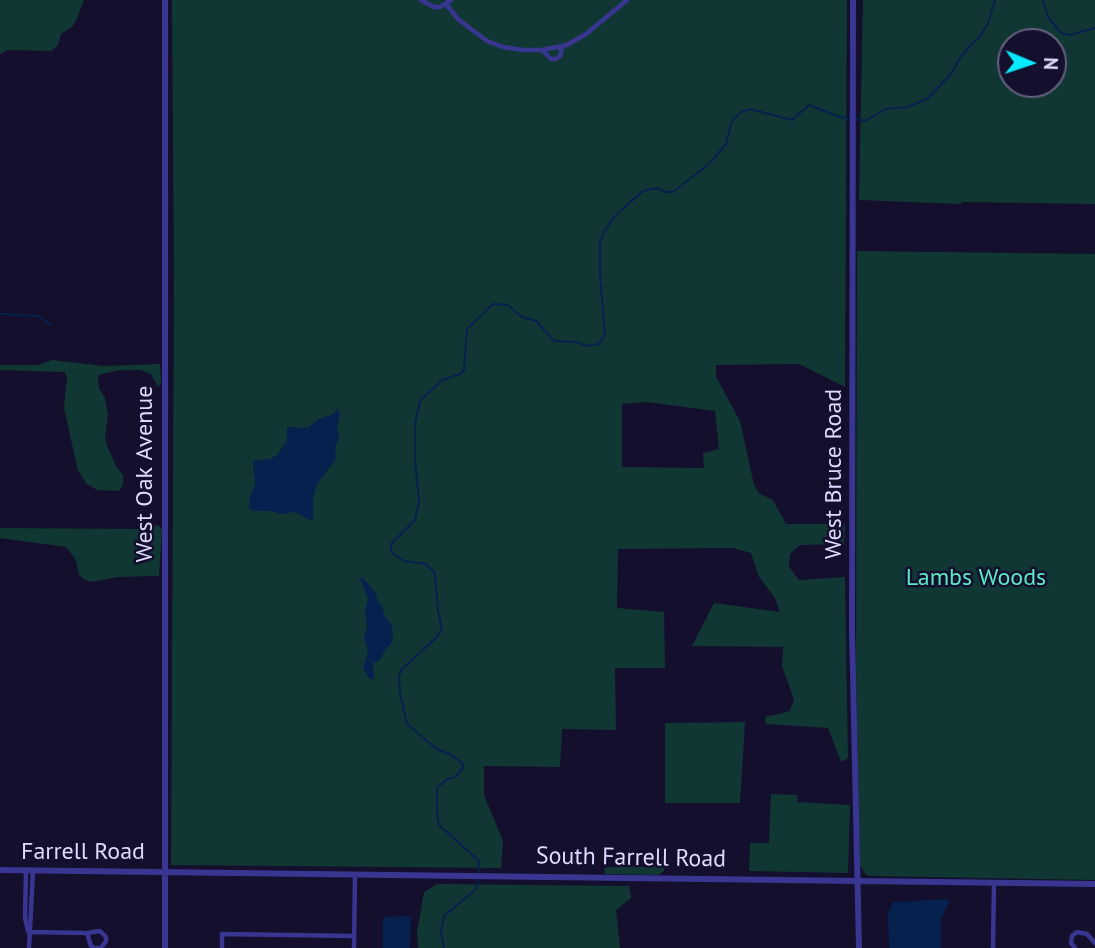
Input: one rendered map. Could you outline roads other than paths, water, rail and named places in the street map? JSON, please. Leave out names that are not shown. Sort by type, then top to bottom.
[{"type":"street","name":"West Oak Avenue","points":[[165,0],[165,948]]},
{"type":"street","points":[[421,0],[434,8],[449,2],[458,19],[487,41],[523,50],[562,46],[586,34],[627,0]]},
{"type":"street","name":"West Bruce Road","points":[[853,0],[852,629],[859,948]]},
{"type":"street","points":[[542,50],[551,59],[556,59],[560,56],[562,46]]},
{"type":"street","name":"Farrell Road","points":[[0,870],[166,872]]},
{"type":"street","points":[[29,948],[29,932],[25,918],[30,871]]},
{"type":"street","name":"South Farrell Road","points":[[166,872],[1095,884]]},
{"type":"street","points":[[354,948],[355,874]]},
{"type":"street","points":[[993,948],[994,882]]},
{"type":"street","points":[[29,932],[100,931],[106,941],[101,948],[95,948],[91,946],[87,933]]},
{"type":"street","points":[[1075,948],[1071,943],[1072,936],[1077,932],[1087,934],[1095,943]]},
{"type":"street","points":[[222,948],[222,934],[354,936]]},
{"type":"water","points":[[337,409],[340,414],[336,459],[317,484],[313,497],[313,520],[295,512],[281,514],[253,511],[249,508],[255,484],[253,461],[270,459],[277,455],[287,441],[287,427],[308,428]]},
{"type":"water","points":[[362,577],[375,592],[385,617],[392,625],[393,638],[390,646],[380,660],[373,663],[374,680],[369,678],[363,668],[368,652],[364,638],[368,599],[360,579]]},
{"type":"water","points":[[947,899],[949,903],[941,919],[941,948],[889,948],[888,913],[893,902]]},
{"type":"water","points":[[383,917],[411,918],[410,948],[383,948]]},
{"type":"waterway","points":[[856,119],[865,121],[886,109],[907,107],[927,99],[952,73],[961,56],[980,36],[988,23],[995,0]]},
{"type":"waterway","points":[[1043,0],[1048,17],[1061,33],[1070,35],[1095,28]]},
{"type":"waterway","points":[[479,872],[479,861],[439,825],[437,812],[437,788],[447,779],[455,777],[463,764],[452,755],[438,750],[407,724],[400,693],[401,670],[437,637],[442,629],[435,573],[426,564],[404,561],[391,552],[391,544],[415,520],[419,502],[415,424],[420,401],[442,380],[464,370],[467,329],[493,304],[508,305],[522,317],[536,321],[554,341],[576,342],[588,346],[599,344],[605,335],[600,275],[600,243],[604,231],[616,215],[643,191],[657,188],[673,192],[710,163],[726,144],[732,121],[741,112],[750,109],[792,120],[809,105],[850,119]]},
{"type":"waterway","points":[[0,314],[38,316],[51,325]]},
{"type":"waterway","points":[[444,948],[441,932],[444,916],[475,890],[479,878]]},
{"type":"park label","name":"Lambs Woods","points":[[976,578]]}]
